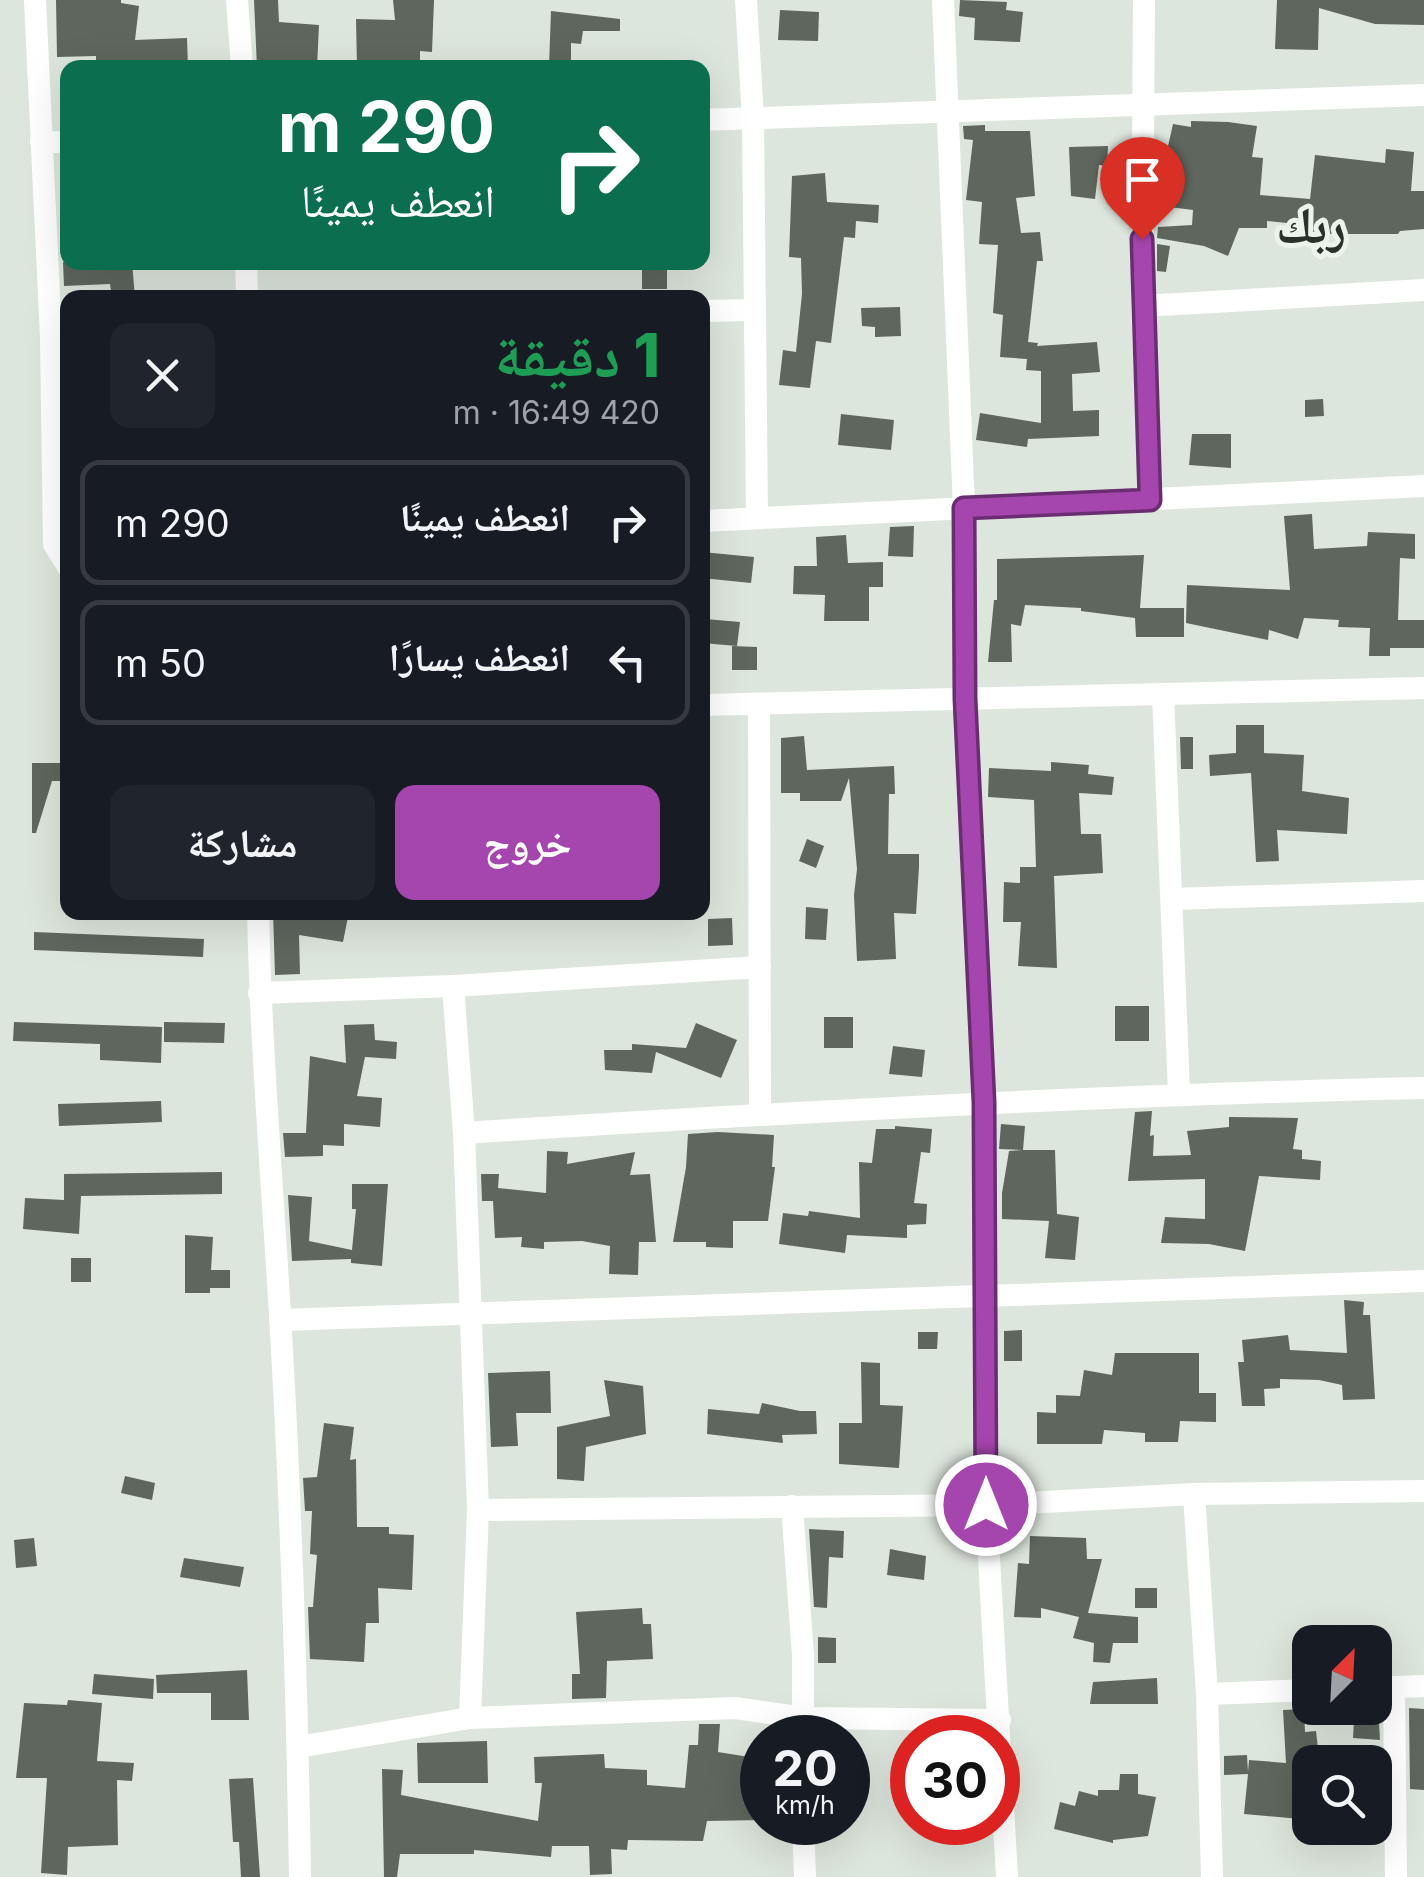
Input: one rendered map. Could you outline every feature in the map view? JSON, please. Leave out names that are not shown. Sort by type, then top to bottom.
[{"type":"street","points":[[35,0],[42,142],[59,337],[54,544],[60,554]]},
{"type":"street","points":[[237,0],[241,60]]},
{"type":"street","points":[[746,0],[754,118],[757,518]]},
{"type":"street","points":[[943,0],[964,508],[965,699],[984,1102],[986,1505],[1000,1715]]},
{"type":"street","points":[[1144,0],[1142,306],[1150,500]]},
{"type":"street","points":[[710,120],[1424,95]]},
{"type":"street","points":[[42,142],[60,142]]},
{"type":"street","points":[[1142,306],[1424,290]]},
{"type":"street","points":[[710,311],[754,310]]},
{"type":"street","points":[[710,521],[1424,486]]},
{"type":"street","points":[[710,705],[1424,688]]},
{"type":"street","points":[[1163,694],[1179,1093]]},
{"type":"street","points":[[759,704],[760,1113]]},
{"type":"street","points":[[1172,899],[1424,892]]},
{"type":"street","points":[[258,920],[280,1320],[300,1877]]},
{"type":"street","points":[[260,993],[760,968]]},
{"type":"street","points":[[454,986],[464,1133],[478,1510],[470,1718]]},
{"type":"street","points":[[464,1133],[984,1102],[1424,1088]]},
{"type":"street","points":[[280,1320],[1424,1280]]},
{"type":"street","points":[[478,1510],[986,1505],[1194,1494],[1424,1491]]},
{"type":"street","points":[[1194,1494],[1207,1694],[1212,1877]]},
{"type":"street","points":[[792,1506],[804,1715]]},
{"type":"street","points":[[1392,1687],[1424,1686]]},
{"type":"street","points":[[1207,1694],[1292,1691]]},
{"type":"street","points":[[298,1747],[470,1718],[735,1708],[759,1715]]},
{"type":"street","points":[[1386,1725],[1396,1877]]},
{"type":"street","points":[[803,1845],[804,1877]]},
{"type":"street","points":[[1006,1845],[1007,1877]]},
{"type":"building","points":[[56,0],[121,0],[139,6],[135,40],[187,38],[188,60],[57,57]]},
{"type":"building","points":[[254,0],[278,0],[279,22],[319,25],[317,60],[257,60]]},
{"type":"building","points":[[393,0],[434,0],[432,52],[420,51],[420,60],[357,60],[356,19],[395,20]]},
{"type":"building","points":[[960,0],[1007,2],[1006,10],[1023,12],[1020,42],[974,40],[975,18],[959,16]]},
{"type":"building","points":[[1277,0],[1424,0],[1424,25],[1375,24],[1319,8],[1318,50],[1275,49]]},
{"type":"building","points":[[780,10],[819,12],[818,41],[778,40]]},
{"type":"building","points":[[551,11],[620,19],[620,31],[583,31],[581,44],[571,43],[571,60],[549,60]]},
{"type":"building","points":[[1191,121],[1257,126],[1252,157],[1263,158],[1260,195],[1310,199],[1315,155],[1385,163],[1386,149],[1414,152],[1411,191],[1424,191],[1424,229],[1398,234],[1307,234],[1307,225],[1267,221],[1267,228],[1239,228],[1228,256],[1204,246],[1157,238],[1158,227],[1192,225],[1193,210],[1161,206],[1161,177],[1173,124],[1191,127]]},
{"type":"building","points":[[985,125],[985,131],[1030,131],[1035,196],[1016,198],[1021,233],[1040,232],[1043,261],[1037,261],[1028,342],[1038,343],[1037,346],[1097,342],[1100,372],[1072,374],[1073,411],[1099,410],[1099,436],[1028,439],[1027,447],[976,440],[980,413],[1041,423],[1041,371],[1026,370],[1027,359],[1000,357],[1003,315],[993,313],[998,245],[979,244],[982,202],[966,200],[973,140],[964,139],[963,126]]},
{"type":"building","points":[[1108,146],[1107,166],[1099,165],[1095,199],[1071,196],[1069,147]]},
{"type":"building","points":[[825,173],[827,202],[879,205],[878,223],[856,221],[855,238],[844,237],[831,343],[816,341],[810,388],[779,385],[783,350],[796,352],[802,294],[801,258],[789,257],[792,176]]},
{"type":"building","points":[[1157,244],[1170,246],[1166,272],[1157,271]]},
{"type":"building","points":[[63,270],[133,270],[134,290],[111,290],[110,284],[64,286]]},
{"type":"building","points":[[642,270],[667,270],[667,289],[642,289]]},
{"type":"building","points":[[900,307],[901,336],[875,337],[875,327],[862,326],[861,308]]},
{"type":"building","points":[[1323,399],[1324,416],[1305,417],[1305,400]]},
{"type":"building","points":[[841,414],[894,420],[891,450],[838,445]]},
{"type":"building","points":[[1192,434],[1231,434],[1231,468],[1189,465]]},
{"type":"building","points":[[1312,514],[1314,549],[1367,546],[1368,532],[1415,534],[1415,559],[1400,558],[1398,620],[1424,620],[1424,648],[1390,648],[1390,656],[1369,656],[1370,628],[1338,627],[1339,620],[1304,618],[1298,639],[1269,630],[1268,640],[1186,623],[1187,585],[1290,590],[1284,516]]},
{"type":"building","points":[[914,526],[913,557],[888,556],[890,527]]},
{"type":"building","points":[[846,535],[848,563],[883,562],[883,587],[869,587],[869,621],[824,621],[825,595],[793,594],[794,566],[817,566],[816,537]]},
{"type":"building","points":[[710,553],[754,557],[751,583],[710,579]]},
{"type":"building","points":[[1144,555],[1140,608],[1184,608],[1184,637],[1136,637],[1135,618],[1081,608],[1025,605],[1021,626],[1011,624],[1012,662],[988,662],[997,600],[997,559]]},
{"type":"building","points":[[710,619],[740,622],[737,646],[710,644]]},
{"type":"building","points":[[732,646],[757,647],[757,670],[732,670]]},
{"type":"building","points":[[1236,725],[1264,725],[1264,753],[1304,755],[1302,791],[1349,798],[1347,834],[1277,830],[1279,861],[1256,862],[1251,773],[1210,776],[1209,755],[1236,753]]},
{"type":"building","points":[[804,736],[807,770],[894,766],[895,794],[889,794],[888,854],[919,854],[916,914],[894,913],[896,959],[857,961],[857,869],[849,778],[841,801],[800,801],[800,793],[781,793],[781,738]]},
{"type":"building","points":[[1180,737],[1193,737],[1193,769],[1181,769]]},
{"type":"building","points":[[1051,762],[1089,765],[1088,774],[1114,777],[1112,795],[1079,793],[1081,834],[1101,834],[1103,873],[1054,876],[1057,968],[1018,966],[1021,922],[1003,922],[1004,882],[1020,883],[1020,867],[1036,867],[1034,800],[988,797],[989,768],[1051,771]]},
{"type":"building","points":[[32,763],[60,763],[60,781],[52,781],[36,833],[32,833]]},
{"type":"building","points":[[807,839],[824,846],[816,868],[799,861]]},
{"type":"building","points":[[806,907],[828,909],[826,940],[805,939]]},
{"type":"building","points":[[732,918],[733,945],[708,946],[710,919]]},
{"type":"building","points":[[273,920],[347,920],[343,942],[299,935],[300,974],[275,975]]},
{"type":"building","points":[[34,932],[204,939],[203,957],[34,950]]},
{"type":"building","points":[[1115,1006],[1149,1006],[1149,1041],[1115,1041]]},
{"type":"building","points":[[824,1017],[853,1017],[853,1048],[824,1048]]},
{"type":"building","points":[[14,1022],[162,1027],[161,1063],[100,1060],[100,1044],[13,1041]]},
{"type":"building","points":[[164,1022],[225,1023],[224,1043],[164,1042]]},
{"type":"building","points":[[696,1023],[737,1040],[721,1078],[656,1052],[652,1073],[605,1070],[604,1050],[632,1050],[632,1044],[686,1048]]},
{"type":"building","points":[[374,1024],[375,1040],[397,1042],[396,1059],[365,1057],[357,1096],[382,1098],[380,1127],[344,1124],[344,1146],[323,1145],[323,1156],[285,1157],[283,1133],[306,1133],[310,1056],[346,1063],[344,1025]]},
{"type":"building","points":[[893,1046],[925,1050],[922,1077],[889,1074]]},
{"type":"building","points":[[161,1101],[162,1122],[59,1126],[58,1104]]},
{"type":"building","points":[[1152,1111],[1153,1156],[1191,1155],[1187,1131],[1229,1127],[1229,1117],[1298,1118],[1293,1149],[1302,1150],[1302,1159],[1321,1161],[1320,1180],[1259,1176],[1245,1251],[1209,1244],[1161,1243],[1165,1217],[1205,1219],[1205,1179],[1128,1181],[1135,1112]]},
{"type":"building","points":[[1001,1124],[1025,1126],[1023,1150],[1055,1150],[1057,1214],[1079,1217],[1075,1260],[1045,1258],[1049,1221],[1002,1219],[1009,1151],[1022,1150],[999,1149]]},
{"type":"building","points":[[876,1129],[932,1129],[930,1153],[921,1152],[914,1203],[927,1204],[926,1224],[907,1225],[907,1238],[847,1235],[845,1253],[779,1244],[783,1213],[808,1216],[809,1211],[860,1218],[859,1162],[872,1163]]},
{"type":"building","points":[[688,1134],[774,1135],[775,1167],[768,1221],[733,1221],[733,1248],[706,1247],[706,1242],[673,1242]]},
{"type":"building","points":[[547,1151],[568,1152],[567,1164],[635,1152],[630,1175],[650,1174],[656,1242],[639,1242],[638,1275],[609,1274],[610,1246],[582,1241],[544,1242],[544,1249],[521,1247],[522,1237],[495,1238],[493,1201],[482,1201],[481,1174],[499,1174],[498,1188],[546,1193]]},
{"type":"building","points":[[222,1172],[222,1194],[81,1196],[79,1234],[23,1229],[25,1198],[64,1200],[64,1174]]},
{"type":"building","points":[[352,1184],[388,1184],[382,1266],[351,1263],[351,1259],[292,1261],[288,1195],[312,1197],[309,1241],[352,1250],[356,1209],[352,1209]]},
{"type":"building","points":[[185,1235],[213,1237],[211,1270],[230,1270],[230,1288],[185,1293]]},
{"type":"building","points":[[71,1258],[91,1258],[91,1282],[71,1282]]},
{"type":"building","points":[[1344,1300],[1364,1302],[1363,1315],[1370,1315],[1375,1399],[1343,1400],[1342,1385],[1280,1379],[1280,1388],[1264,1389],[1265,1406],[1242,1406],[1238,1362],[1244,1362],[1242,1340],[1288,1335],[1290,1350],[1347,1353]]},
{"type":"building","points":[[1022,1330],[1022,1361],[1004,1361],[1004,1331]]},
{"type":"building","points":[[918,1332],[938,1332],[937,1349],[918,1349]]},
{"type":"building","points":[[1115,1353],[1199,1353],[1199,1393],[1216,1393],[1216,1422],[1180,1421],[1178,1442],[1145,1442],[1145,1433],[1104,1430],[1102,1444],[1037,1444],[1037,1412],[1056,1413],[1056,1395],[1080,1396],[1084,1370],[1112,1375]]},
{"type":"building","points":[[861,1362],[880,1363],[880,1405],[903,1406],[899,1468],[839,1464],[839,1423],[862,1423]]},
{"type":"building","points":[[550,1371],[551,1413],[516,1413],[518,1446],[491,1447],[488,1373]]},
{"type":"building","points":[[604,1380],[643,1386],[646,1434],[586,1447],[584,1481],[557,1479],[557,1427],[610,1416]]},
{"type":"building","points":[[762,1403],[816,1411],[817,1434],[782,1435],[783,1443],[707,1434],[708,1409],[759,1414]]},
{"type":"building","points":[[324,1423],[354,1427],[350,1460],[356,1459],[357,1527],[389,1527],[389,1534],[414,1535],[412,1590],[378,1588],[379,1623],[366,1623],[364,1662],[310,1659],[308,1607],[313,1607],[317,1555],[310,1554],[312,1511],[305,1511],[303,1478],[317,1477]]},
{"type":"building","points":[[125,1476],[155,1483],[152,1500],[121,1493]]},
{"type":"building","points":[[809,1529],[844,1531],[843,1558],[829,1557],[827,1608],[814,1607]]},
{"type":"building","points":[[1030,1536],[1086,1538],[1087,1559],[1102,1559],[1088,1613],[1138,1617],[1138,1643],[1113,1643],[1110,1663],[1093,1662],[1094,1643],[1073,1638],[1079,1617],[1041,1608],[1041,1618],[1014,1617],[1018,1563],[1029,1564]]},
{"type":"building","points":[[34,1538],[37,1566],[16,1568],[14,1540]]},
{"type":"building","points":[[890,1549],[926,1556],[924,1580],[887,1575]]},
{"type":"building","points":[[184,1558],[244,1567],[240,1587],[180,1577]]},
{"type":"building","points":[[1135,1588],[1157,1588],[1157,1608],[1135,1608]]},
{"type":"building","points":[[642,1608],[643,1624],[651,1624],[653,1659],[607,1661],[606,1698],[572,1699],[572,1674],[580,1674],[576,1612]]},
{"type":"building","points":[[818,1637],[836,1638],[836,1663],[818,1663]]},
{"type":"building","points":[[247,1670],[249,1720],[211,1720],[211,1693],[157,1693],[156,1675]]},
{"type":"building","points":[[94,1674],[154,1679],[153,1699],[92,1694]]},
{"type":"building","points":[[1157,1678],[1158,1704],[1090,1704],[1093,1682]]},
{"type":"building","points":[[68,1700],[102,1703],[97,1761],[134,1763],[132,1781],[117,1780],[118,1845],[68,1847],[67,1875],[41,1873],[47,1778],[16,1778],[24,1703],[67,1705]]},
{"type":"building","points":[[1409,1708],[1424,1709],[1424,1790],[1410,1789]]},
{"type":"building","points":[[1283,1710],[1292,1710],[1292,1725],[1305,1725],[1305,1732],[1316,1731],[1318,1745],[1292,1745],[1292,1818],[1244,1814],[1248,1774],[1224,1775],[1224,1756],[1247,1755],[1248,1772],[1249,1760],[1286,1763]]},
{"type":"building","points":[[699,1724],[720,1724],[718,1752],[740,1756],[740,1820],[707,1821],[703,1841],[628,1840],[627,1850],[611,1849],[612,1874],[590,1875],[589,1846],[552,1846],[551,1857],[474,1850],[474,1854],[400,1854],[397,1877],[384,1877],[382,1769],[403,1770],[401,1795],[538,1821],[542,1783],[535,1783],[534,1757],[604,1754],[605,1768],[647,1770],[647,1785],[685,1788],[689,1745],[698,1745]]},
{"type":"building","points":[[1354,1725],[1379,1725],[1380,1740],[1353,1738]]},
{"type":"building","points":[[487,1741],[488,1783],[418,1783],[417,1743]]},
{"type":"building","points":[[1120,1774],[1138,1774],[1138,1794],[1156,1797],[1148,1836],[1113,1843],[1054,1829],[1060,1802],[1075,1806],[1079,1791],[1098,1796],[1098,1790],[1119,1790]]},
{"type":"building","points":[[253,1778],[260,1877],[241,1877],[239,1842],[233,1842],[229,1779]]},
{"type":"district","name":"ربك","points":[[1311,225]]},
{"type":"route","points":[[986,1505],[984,1102],[965,699],[964,508],[1150,500],[1142,239]]}]
